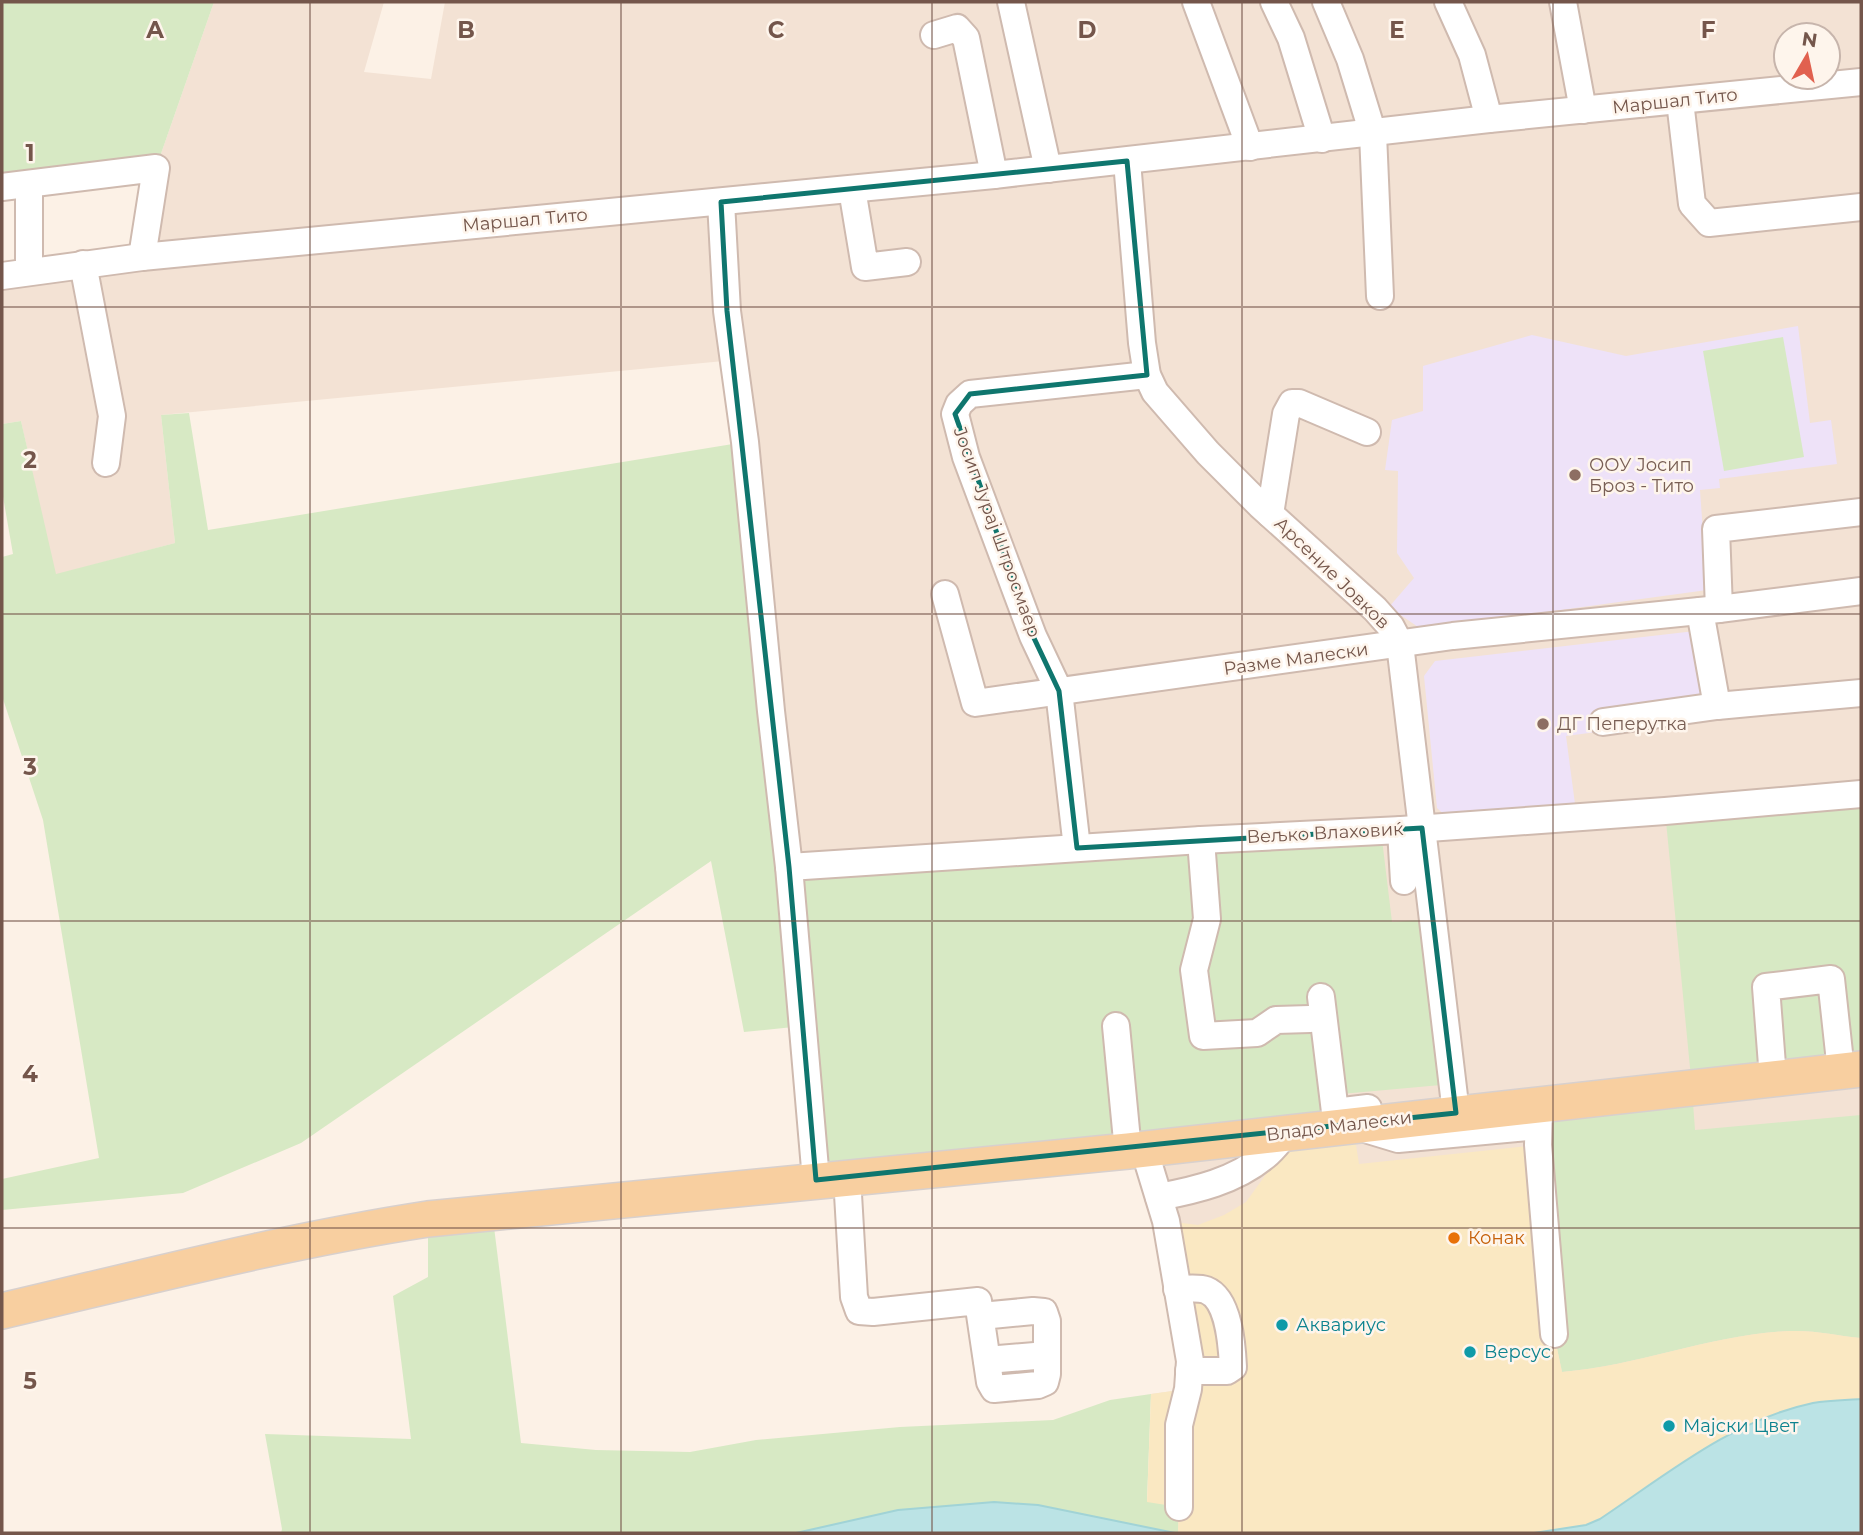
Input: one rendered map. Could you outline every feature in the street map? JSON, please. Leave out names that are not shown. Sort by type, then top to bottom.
[{"type":"main road","name":"Владо Малески","points":[[2,1311],[366,1228],[492,1211],[1136,1150],[1404,1118],[1456,1114],[1538,1116],[1773,1078],[1851,1070]]},
{"type":"street","points":[[1012,2],[1048,169]]},
{"type":"street","points":[[1196,2],[1250,147]]},
{"type":"street","points":[[1274,2],[1291,37],[1322,139]]},
{"type":"street","points":[[1326,2],[1350,59],[1373,134],[1380,296]]},
{"type":"street","points":[[1448,2],[1472,55],[1489,119]]},
{"type":"street","points":[[1563,2],[1583,110]]},
{"type":"street","points":[[934,35],[957,28],[966,38],[994,175]]},
{"type":"street","name":"Маршал Тито","points":[[2,276],[142,257],[994,175],[1489,119],[1861,82]]},
{"type":"street","points":[[1680,101],[1692,204],[1709,223],[1861,207]]},
{"type":"street","name":"Арсение Јовков","points":[[1127,161],[1142,343],[1147,375],[1155,392],[1168,410],[1270,514],[1375,609],[1391,627],[1400,644],[1411,829],[1456,1114]]},
{"type":"street","points":[[2,187],[156,168],[142,257]]},
{"type":"street","points":[[29,184],[29,271]]},
{"type":"street","points":[[852,189],[865,267],[907,262]]},
{"type":"street","points":[[721,202],[727,311],[745,442],[789,867],[832,1178],[854,1297],[859,1311],[873,1312],[978,1301],[990,1382],[994,1389],[1045,1382],[1047,1321],[1044,1312],[981,1316]]},
{"type":"street","points":[[83,264],[112,416],[106,463]]},
{"type":"street","name":"Јосип Јурај Штросмаер","points":[[1077,848],[1059,691],[1033,636],[966,457],[955,414],[959,404],[971,394],[1147,375]]},
{"type":"street","points":[[1270,514],[1286,414],[1292,403],[1299,403],[1367,432]]},
{"type":"street","points":[[1717,706],[1709,610],[1716,529],[1861,512]]},
{"type":"street","name":"Разме Малески","points":[[945,594],[975,703],[1453,636],[1709,610],[1861,591]]},
{"type":"street","points":[[1603,722],[1717,706],[1861,693]]},
{"type":"street","name":"Вељко Влаховиќ","points":[[789,867],[1411,829],[1861,794]]},
{"type":"street","points":[[1404,881],[1411,829]]},
{"type":"street","points":[[1201,840],[1207,919],[1194,970],[1203,1035],[1257,1033],[1276,1020],[1316,1008],[1335,1112],[1403,1104],[1404,1118]]},
{"type":"street","points":[[1773,1078],[1766,987],[1831,979],[1851,1070]]},
{"type":"street","points":[[1116,1026],[1136,1150],[1159,1197],[1166,1222],[1190,1361],[1188,1389],[1180,1425],[1179,1507]]},
{"type":"street","points":[[1353,1125],[1398,1139],[1538,1116],[1554,1334]]},
{"type":"street","points":[[1159,1197],[1194,1190],[1235,1176],[1266,1156],[1287,1132]]},
{"type":"street","points":[[1177,1289],[1205,1290],[1217,1297],[1227,1321],[1232,1352],[1233,1367],[1227,1371],[1189,1371]]},
{"type":"highlighted area","points":[[1127,161],[1147,375],[970,394],[955,414],[1033,636],[1059,691],[1077,848],[1422,828],[1456,1113],[816,1180],[789,867],[727,311],[721,202]]},
{"type":"shaded area","points":[[214,2],[384,2],[364,72],[431,79],[445,2],[1861,2],[1861,1399],[1814,1403],[1600,1519],[1534,1533],[1178,1533],[1179,1507],[1151,1394],[1187,1389],[1144,1149],[816,1180],[734,360],[161,415],[175,543],[55,575],[21,421],[2,424],[2,276],[142,257],[156,168]]},
{"type":"shaded area","name":"ООУ Јосип Броз - Тито","points":[[1798,326],[1810,423],[1831,420],[1837,464],[1719,479],[1720,488],[1700,490],[1707,590],[1421,629],[1389,607],[1414,578],[1397,553],[1398,471],[1385,470],[1392,420],[1423,411],[1423,366],[1532,335],[1626,356]]},
{"type":"shaded area","name":"ДГ Пеперутка","points":[[1695,631],[1704,718],[1566,736],[1575,804],[1450,820],[1437,808],[1424,676],[1435,661]]},
{"type":"green space","points":[[2,2],[214,2],[156,168],[2,187]]},
{"type":"green space","points":[[1783,337],[1804,457],[1724,471],[1703,351]]},
{"type":"green space","points":[[189,413],[208,530],[745,442],[789,867],[1381,831],[1392,922],[1433,919],[1452,1084],[1319,1096],[1322,1128],[816,1180],[803,1026],[744,1032],[711,861],[301,1143],[183,1193],[2,1210],[2,1179],[99,1158],[43,820],[2,696],[2,557],[13,554],[2,491],[2,424],[21,421],[56,574],[175,543],[161,415]]},
{"type":"green space","points":[[1861,794],[1861,1069],[1692,1089],[1695,1130],[1861,1115],[1861,1338],[1800,1331],[1762,1333],[1591,1369],[1562,1372],[1554,1334],[1539,1106],[1692,1088],[1665,811]]},
{"type":"green space","points":[[492,1211],[521,1443],[596,1450],[690,1452],[756,1440],[900,1427],[1053,1420],[1110,1400],[1151,1394],[1147,1501],[1179,1507],[1178,1533],[281,1533],[265,1434],[411,1439],[393,1296],[428,1277],[428,1219]]},
{"type":"sand","points":[[1353,1125],[1359,1164],[1538,1145],[1554,1334],[1562,1372],[1591,1369],[1762,1333],[1809,1331],[1861,1338],[1861,1399],[1814,1403],[1586,1525],[1534,1533],[1178,1533],[1179,1507],[1147,1502],[1151,1394],[1187,1389],[1166,1221],[1198,1225],[1224,1215],[1246,1202],[1298,1130]]},
{"type":"water","points":[[1861,1399],[1861,1533],[1534,1533],[1586,1525],[1600,1519],[1675,1467],[1755,1422],[1813,1403]]},
{"type":"water","points":[[994,1502],[1038,1505],[1175,1533],[796,1533],[898,1510]]},
{"type":"place","name":"ООУ Јосип Броз - Тито","points":[[1575,475]]},
{"type":"place","name":"ДГ Пеперутка","points":[[1543,724]]},
{"type":"place","name":"Конак","points":[[1454,1238]]},
{"type":"place","name":"Аквариус","points":[[1282,1325]]},
{"type":"place","name":"Версус","points":[[1470,1352]]},
{"type":"place","name":"Мајски Цвет","points":[[1669,1426]]}]
